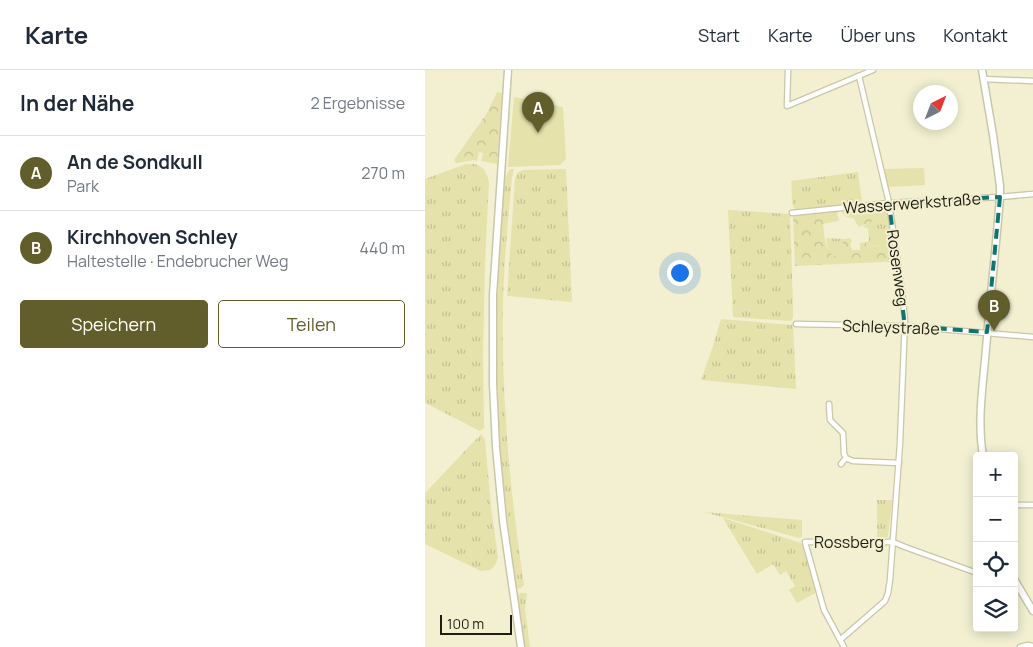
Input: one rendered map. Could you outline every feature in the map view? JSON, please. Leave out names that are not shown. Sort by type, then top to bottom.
[{"type":"main road","points":[[508,70],[493,295],[493,384],[496,447],[503,513],[521,647]]},
{"type":"main road","points":[[981,70],[1000,186],[981,411],[980,432],[982,452]]},
{"type":"main road","points":[[1018,590],[1033,611]]},
{"type":"street","points":[[788,70],[787,106],[873,70]]},
{"type":"street","name":"Rosenweg","points":[[840,640],[885,601],[888,594],[901,443],[905,326],[902,291],[889,203],[859,76]]},
{"type":"street","points":[[983,79],[1033,81]]},
{"type":"street","name":"Wasserwerkstraße","points":[[792,213],[889,203],[1033,194]]},
{"type":"street","name":"Schleystraße","points":[[796,324],[905,326],[1033,337]]},
{"type":"street","points":[[829,404],[830,420],[843,433],[844,454],[846,458],[853,461],[899,463]]},
{"type":"street","points":[[841,464],[846,458]]},
{"type":"street","points":[[1018,505],[1033,505]]},
{"type":"street","name":"Rossberg","points":[[840,640],[824,610],[805,542],[893,542],[973,572]]},
{"type":"street","points":[[840,640],[844,647]]},
{"type":"street","points":[[1020,647],[1033,646]]},
{"type":"highlighted area","points":[[1000,197],[987,332],[905,326],[889,203]]},
{"type":"green space","points":[[497,92],[502,93],[497,164],[481,161],[483,153],[479,152],[477,161],[456,163],[454,160],[487,113]]},
{"type":"green space","points":[[514,97],[563,107],[566,159],[560,165],[508,167]]},
{"type":"green space","points":[[466,164],[475,164],[484,169],[489,181],[483,355],[484,428],[480,431],[425,403],[425,179]]},
{"type":"green space","points":[[924,168],[925,185],[888,187],[884,169]]},
{"type":"green space","points":[[510,169],[514,169],[504,271],[503,373],[507,444],[524,585],[520,589],[517,588],[516,584],[503,479],[496,362],[505,178]]},
{"type":"green space","points":[[566,169],[572,302],[507,296],[515,178],[518,172],[524,170]]},
{"type":"green space","points":[[858,172],[862,203],[802,210],[794,208],[791,181]]},
{"type":"green space","points":[[879,205],[886,206],[891,226],[873,221],[859,227],[853,218],[847,217],[842,213],[842,210]]},
{"type":"green space","points":[[728,210],[790,214],[793,305],[793,318],[791,321],[733,317]]},
{"type":"green space","points":[[838,211],[838,221],[823,224],[825,242],[831,254],[834,256],[840,254],[844,239],[850,238],[852,250],[860,250],[860,243],[866,242],[869,247],[891,245],[893,258],[883,262],[795,266],[793,217],[798,214]]},
{"type":"green space","points":[[873,221],[891,226],[896,262],[883,262],[888,259],[879,245],[868,247],[866,242],[869,241],[868,228],[863,227]]},
{"type":"green space","points":[[826,238],[844,239],[840,254],[834,256],[829,252]]},
{"type":"green space","points":[[721,319],[793,325],[796,389],[701,380]]},
{"type":"green space","points":[[481,434],[485,440],[498,557],[493,568],[481,571],[425,544],[425,493]]},
{"type":"green space","points":[[877,500],[892,500],[888,537],[877,538]]},
{"type":"green space","points":[[704,512],[802,520],[802,537],[799,538]]},
{"type":"green space","points":[[723,518],[802,544],[817,592],[797,603],[789,590],[795,586],[786,571],[780,575],[773,564],[757,574]]},
{"type":"green space","points":[[519,593],[527,593],[525,609],[530,647],[524,647],[517,598]]},
{"type":"place","name":"An de Sondkull","points":[[538,133]]},
{"type":"place","name":"Kirchhoven Schley","points":[[994,331]]}]
